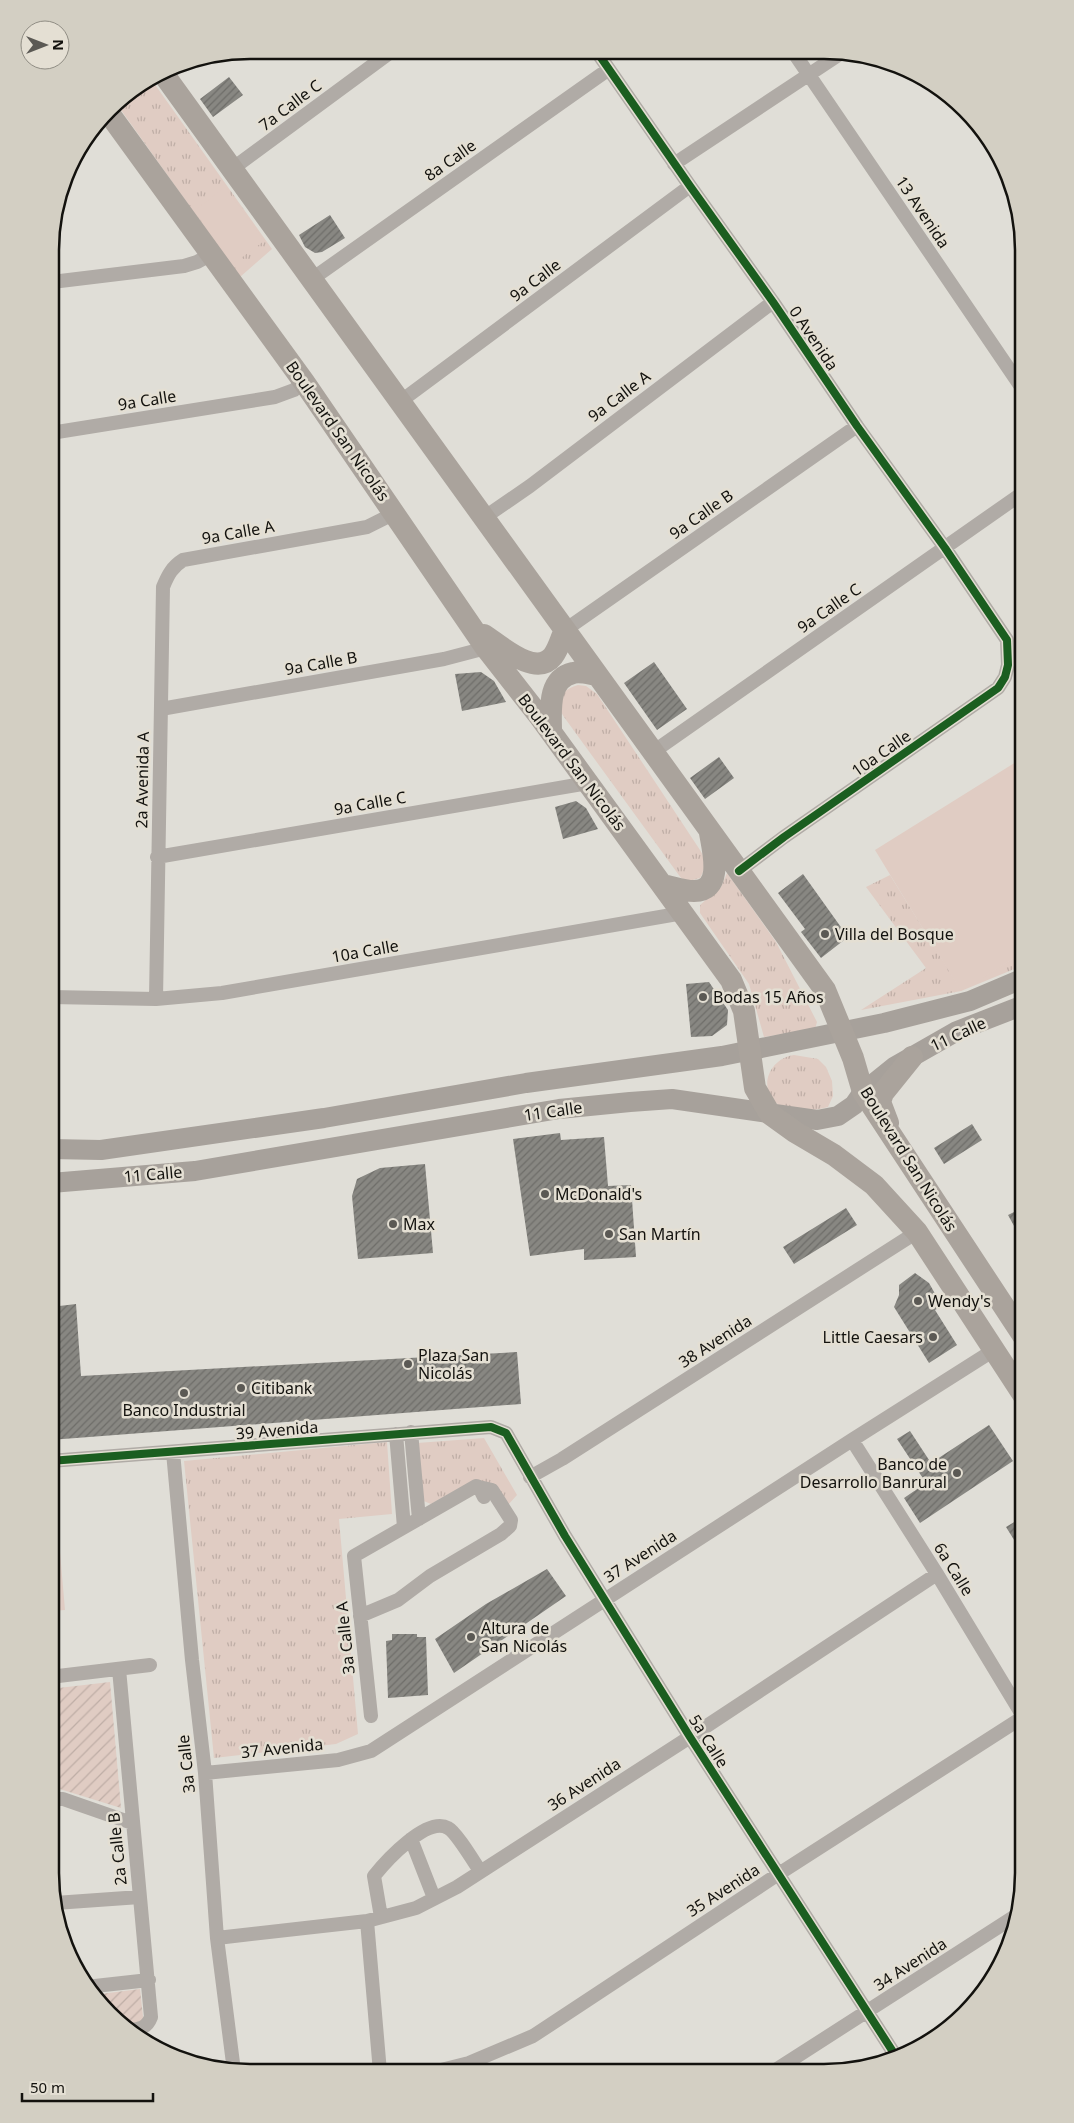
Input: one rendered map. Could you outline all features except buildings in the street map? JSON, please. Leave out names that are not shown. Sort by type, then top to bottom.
[{"type":"main road","name":"Boulevard San Nicolás","points":[[166,78],[825,990],[853,1058],[863,1092],[1015,1320]]},
{"type":"main road","name":"Boulevard San Nicolás","points":[[112,118],[304,382],[480,639],[551,731],[731,980],[744,1011],[748,1051],[755,1088],[770,1114],[795,1132],[834,1155],[874,1185],[918,1232],[1015,1382]]},
{"type":"main road","points":[[480,639],[531,664],[544,664],[552,658],[565,630]]},
{"type":"main road","points":[[551,731],[550,706],[553,693],[560,681],[567,675],[575,672],[597,675]]},
{"type":"main road","points":[[663,885],[692,891],[702,889],[709,884],[714,870],[710,830]]},
{"type":"main road","name":"11 Calle","points":[[59,1149],[101,1150],[324,1118],[526,1083],[748,1051],[884,1023],[970,1000],[1015,982]]},
{"type":"main road","name":"11 Calle","points":[[59,1182],[195,1171],[559,1109],[672,1099],[817,1120],[838,1116],[854,1105],[863,1092],[894,1067],[957,1031],[1015,1008]]},
{"type":"main road","points":[[897,1144],[880,1102],[883,1094],[912,1057]]},
{"type":"street","name":"7a Calle C","points":[[232,170],[381,59]]},
{"type":"street","name":"0 Avenida","points":[[602,59],[674,164],[773,302],[857,426],[945,548],[1006,640]]},
{"type":"street","name":"13 Avenida","points":[[798,59],[1015,378]]},
{"type":"street","points":[[674,164],[833,59]]},
{"type":"street","name":"8a Calle","points":[[312,280],[609,69]]},
{"type":"street","name":"9a Calle","points":[[401,401],[690,186]]},
{"type":"street","points":[[59,281],[184,266],[210,255]]},
{"type":"street","name":"9a Calle A","points":[[485,517],[538,480],[773,302]]},
{"type":"street","name":"9a Calle","points":[[59,432],[275,396],[294,390],[304,382]]},
{"type":"street","name":"9a Calle B","points":[[565,630],[857,426]]},
{"type":"street","name":"9a Calle C","points":[[653,752],[1015,498]]},
{"type":"street","name":"9a Calle A","points":[[174,566],[183,560],[192,558],[367,527],[395,513]]},
{"type":"street","name":"2a Avenida A","points":[[156,999],[162,587],[174,566]]},
{"type":"street","name":"9a Calle B","points":[[161,709],[444,659],[480,639]]},
{"type":"street","name":"10a Calle","points":[[739,871],[784,837],[998,688],[1008,665],[1006,640]]},
{"type":"street","name":"9a Calle C","points":[[157,857],[588,783]]},
{"type":"street","name":"10a Calle","points":[[59,998],[156,999],[222,993],[683,913]]},
{"type":"street","name":"38 Avenida","points":[[530,1477],[562,1459],[918,1232]]},
{"type":"street","name":"37 Avenida","points":[[205,1774],[338,1760],[371,1751],[994,1350]]},
{"type":"street","name":"39 Avenida","points":[[59,1460],[491,1427],[506,1433]]},
{"type":"street","points":[[411,1432],[419,1519]]},
{"type":"street","name":"5a Calle","points":[[506,1433],[530,1477],[604,1600],[690,1738],[893,2051]]},
{"type":"street","points":[[360,1616],[398,1600],[430,1576],[510,1526],[511,1520],[492,1490],[481,1492],[476,1486],[404,1527],[396,1434]]},
{"type":"street","name":"6a Calle","points":[[852,1440],[937,1574],[1015,1705]]},
{"type":"street","name":"3a Calle","points":[[173,1452],[192,1660],[205,1774],[217,1938],[233,2064]]},
{"type":"street","name":"3a Calle A","points":[[371,1716],[354,1556],[404,1527]]},
{"type":"street","name":"36 Avenida","points":[[217,1938],[367,1921],[416,1908],[480,1871],[690,1738],[937,1574]]},
{"type":"street","points":[[59,1676],[150,1665]]},
{"type":"street","name":"2a Calle B","points":[[119,1669],[132,1823],[149,1980],[151,2017],[149,2024],[140,2029]]},
{"type":"street","name":"35 Avenida","points":[[464,2064],[533,2036],[777,1875],[1015,1723]]},
{"type":"street","points":[[59,1799],[132,1823]]},
{"type":"street","points":[[381,1917],[374,1876],[388,1858],[423,1831],[440,1825],[449,1828],[480,1871]]},
{"type":"street","points":[[411,1840],[434,1898]]},
{"type":"street","points":[[61,1903],[140,1897]]},
{"type":"street","name":"34 Avenida","points":[[785,2064],[1010,1920]]},
{"type":"street","points":[[367,1921],[379,2064]]},
{"type":"street","points":[[96,1986],[149,1980]]},
{"type":"green space","points":[[154,84],[272,249],[240,277],[121,109]]},
{"type":"green space","points":[[225,187],[264,241],[233,264],[194,211]]},
{"type":"green space","points":[[578,685],[586,686],[597,694],[700,850],[704,864],[700,878],[689,881],[681,878],[564,717],[558,707],[560,699],[566,690]]},
{"type":"green space","points":[[1015,763],[1015,958],[961,991],[875,850]]},
{"type":"green space","points":[[727,873],[776,942],[817,1022],[815,1029],[764,1037],[749,984],[700,913],[700,905],[721,887]]},
{"type":"green space","points":[[890,875],[961,990],[1015,957],[1015,969],[961,991],[861,1010],[926,968],[866,887]]},
{"type":"green space","points":[[794,1055],[818,1059],[826,1067],[832,1081],[833,1096],[828,1107],[808,1111],[787,1109],[775,1102],[770,1095],[767,1080],[769,1073],[779,1061]]},
{"type":"green space","points":[[484,1438],[517,1495],[508,1505],[465,1485],[431,1504],[421,1500],[417,1443]]},
{"type":"green space","points":[[387,1442],[392,1514],[339,1519],[358,1734],[336,1744],[214,1758],[184,1461]]},
{"type":"green space","points":[[59,1541],[65,1610],[59,1610]]},
{"type":"green space","points":[[110,1682],[121,1808],[59,1789],[59,1688]]},
{"type":"green space","points":[[140,1989],[144,2026],[137,2027],[134,2025],[102,1994]]},
{"type":"cycle path","points":[[602,59],[773,302],[857,426],[945,548],[1007,640],[1008,665],[1005,677],[998,688],[784,837],[739,871]]},
{"type":"cycle path","points":[[59,1460],[491,1427],[506,1433],[565,1536],[690,1737],[893,2051]]},
{"type":"place","name":"Villa del Bosque","points":[[825,934]]},
{"type":"place","name":"Bodas 15 Años","points":[[703,997]]},
{"type":"place","name":"McDonald's","points":[[545,1194]]},
{"type":"place","name":"Max","points":[[393,1224]]},
{"type":"place","name":"San Martín","points":[[609,1234]]},
{"type":"place","name":"Wendy's","points":[[918,1301]]},
{"type":"place","name":"Little Caesars","points":[[933,1337]]},
{"type":"place","name":"Plaza San Nicolás","points":[[408,1364]]},
{"type":"place","name":"Citibank","points":[[241,1388]]},
{"type":"place","name":"Banco Industrial","points":[[184,1393]]},
{"type":"place","name":"Banco de Desarrollo Banrural","points":[[957,1473]]},
{"type":"place","name":"Altura de San Nicolás","points":[[471,1637]]}]
